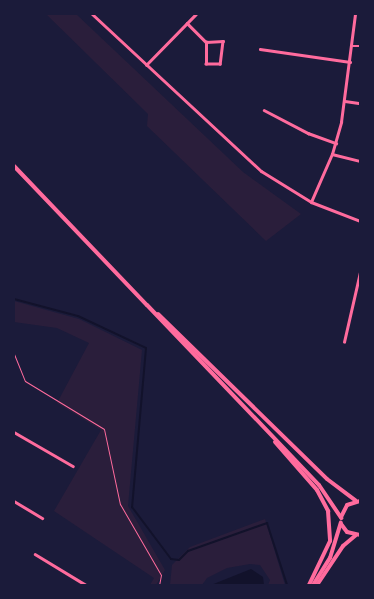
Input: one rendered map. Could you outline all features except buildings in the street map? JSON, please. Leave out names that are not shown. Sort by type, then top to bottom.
[{"type":"main road","points":[[14,166],[327,493],[340,518],[341,523],[347,532],[358,535]]},
{"type":"main road","points":[[147,305],[222,374],[327,479],[358,501]]},
{"type":"main road","points":[[270,435],[317,490],[328,511],[330,541],[309,585]]},
{"type":"main road","points":[[340,518],[347,505],[358,501]]},
{"type":"main road","points":[[313,585],[330,558],[341,523]]},
{"type":"main road","points":[[316,585],[343,546],[358,535]]},
{"type":"street","points":[[92,14],[232,148],[277,182],[311,202],[360,221]]},
{"type":"street","points":[[189,14],[193,18]]},
{"type":"street","points":[[146,65],[196,14]]},
{"type":"street","points":[[311,202],[336,143],[345,101],[355,14]]},
{"type":"street","points":[[187,23],[206,42],[223,42],[220,64],[206,64],[206,42]]},
{"type":"street","points":[[352,46],[360,46]]},
{"type":"street","points":[[260,49],[350,62]]},
{"type":"street","points":[[345,101],[360,104]]},
{"type":"street","points":[[264,110],[289,124],[336,143]]},
{"type":"street","points":[[332,154],[360,161]]},
{"type":"street","points":[[344,342],[360,272]]},
{"type":"street","points":[[14,432],[72,466]]},
{"type":"street","points":[[14,501],[42,518]]},
{"type":"street","points":[[35,554],[86,585]]},
{"type":"path","points":[[14,354],[25,381],[104,429],[120,504],[161,575],[159,585]]},
{"type":"shaded area","points":[[46,14],[76,14],[243,172],[301,214],[266,241],[147,126],[148,114]]},
{"type":"shaded area","points":[[14,301],[79,319],[142,350],[128,506],[165,570],[156,585],[150,585],[154,578],[54,511],[101,430],[57,403],[89,343],[57,328],[14,322]]},
{"type":"shaded area","points":[[265,519],[285,585],[268,585],[270,580],[260,565],[250,564],[227,568],[207,578],[202,585],[170,585],[172,565],[190,547]]},
{"type":"shaded area","points":[[251,569],[263,577],[264,585],[211,585]]},
{"type":"waterway","points":[[14,299],[78,316],[146,348],[132,507],[171,559],[179,560],[188,551],[267,523],[287,585]]}]
